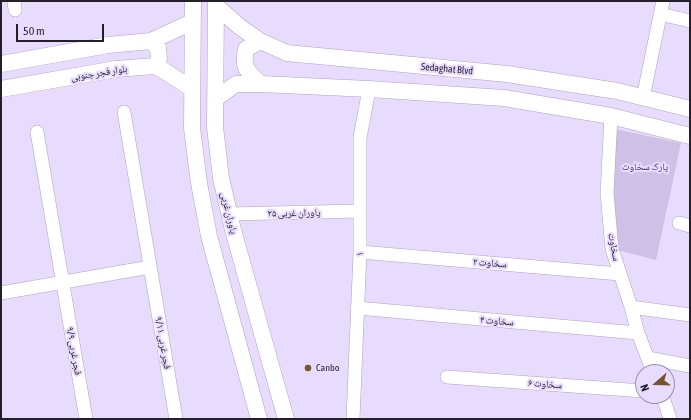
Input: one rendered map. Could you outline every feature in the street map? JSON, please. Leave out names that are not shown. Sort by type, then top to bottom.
[{"type":"main road","points":[[193,1],[192,128],[200,191],[209,236],[259,419]]},
{"type":"main road","name":"Sedaghat Blvd","points":[[216,4],[240,27],[260,41],[287,53],[507,74],[617,91],[690,109]]},
{"type":"main road","name":"یاوران غربی","points":[[216,4],[215,127],[221,178],[229,214],[286,419]]},
{"type":"main road","points":[[1,64],[108,45],[151,41],[192,22]]},
{"type":"main road","points":[[151,41],[158,48],[159,59],[155,66],[192,89]]},
{"type":"main road","points":[[260,41],[246,49],[243,61],[249,74],[261,84]]},
{"type":"main road","name":"بلوار فجر جنوبی","points":[[1,89],[116,69],[155,66]]},
{"type":"main road","points":[[215,99],[236,84],[369,89],[504,98],[611,116],[690,136]]},
{"type":"main road","points":[[242,354],[266,347]]},
{"type":"street","points":[[643,98],[663,1]]},
{"type":"street","points":[[660,14],[690,21]]},
{"type":"street","name":"۱","points":[[353,419],[360,252],[360,138],[369,89]]},
{"type":"street","name":"۹/۱۱ فجر غربی","points":[[124,112],[176,419]]},
{"type":"street","name":"سخاوت","points":[[611,116],[607,193],[612,249],[631,307],[638,334],[650,364]]},
{"type":"street","name":"۹/۹ فجر غربی","points":[[37,132],[86,419]]},
{"type":"street","name":"یاوران غربی ۲۵","points":[[229,214],[359,211]]},
{"type":"street","name":"سخاوت ۲","points":[[360,252],[620,274]]},
{"type":"street","points":[[1,293],[150,267]]},
{"type":"street","points":[[631,307],[690,315]]},
{"type":"street","name":"سخاوت ۴","points":[[357,308],[638,334]]},
{"type":"street","points":[[648,358],[690,366]]},
{"type":"street","name":"سخاوت ۶","points":[[448,377],[635,390]]},
{"type":"street","points":[[665,404],[670,419]]},
{"type":"green space","name":"پارک سخاوت","points":[[615,129],[681,143],[656,260],[617,250],[613,193]]},
{"type":"place","name":"Canbo","points":[[308,368]]}]
